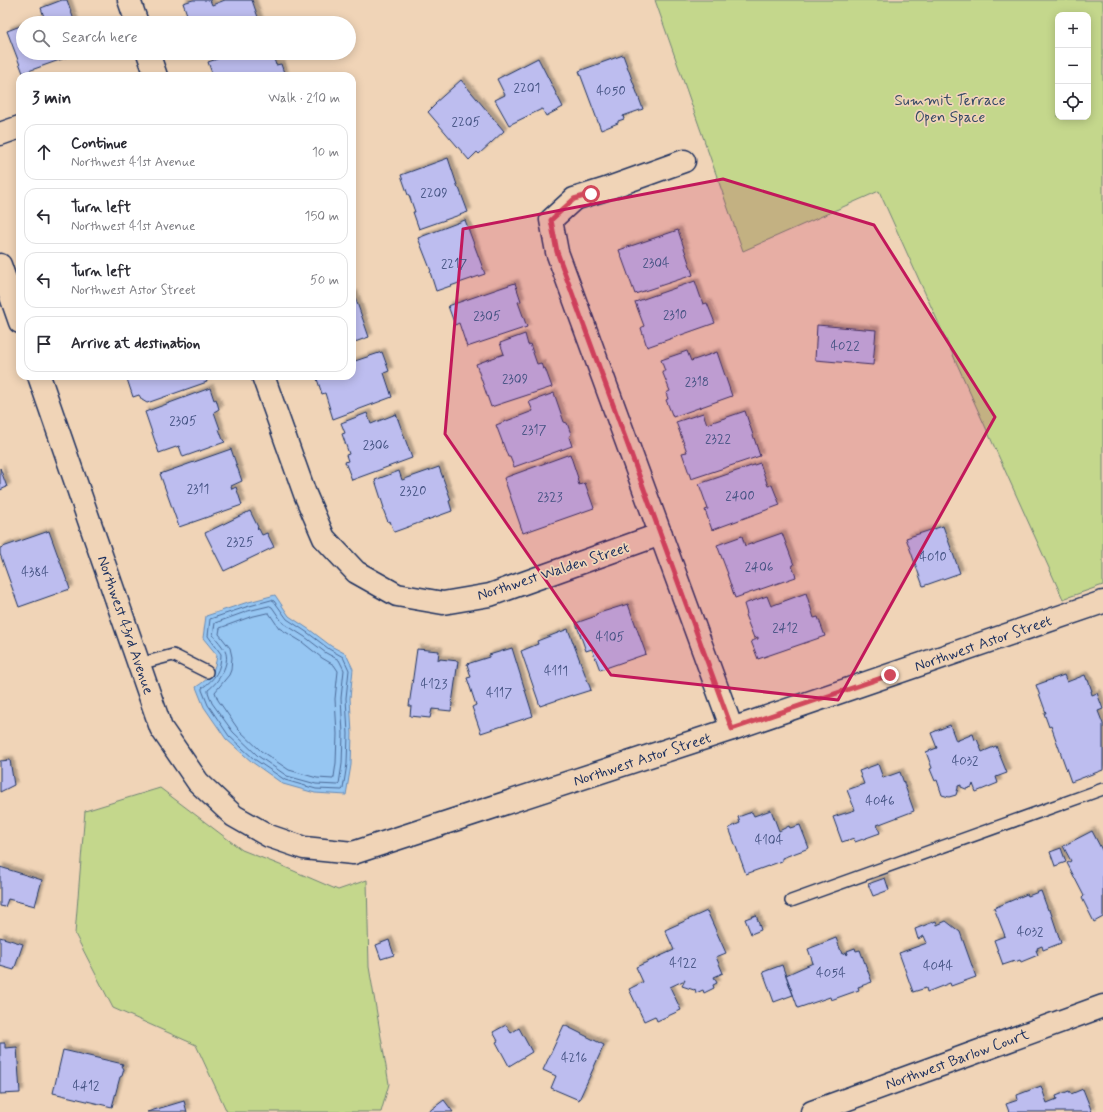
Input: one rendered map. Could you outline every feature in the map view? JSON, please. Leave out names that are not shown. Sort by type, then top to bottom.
[{"type":"street","points":[[129,0],[135,16]]},
{"type":"street","points":[[150,60],[155,72]]},
{"type":"street","points":[[0,134],[16,128]]},
{"type":"street","points":[[684,161],[574,199],[551,220],[557,252],[732,729]]},
{"type":"street","points":[[0,265],[16,311]]},
{"type":"street","name":"Northwest 43rd Avenue","points":[[40,380],[161,728],[198,782],[234,816],[269,836]]},
{"type":"street","name":"Northwest Walden Street","points":[[264,380],[305,494],[324,538],[356,572],[397,594],[443,603],[490,595],[661,534]]},
{"type":"street","name":"Northwest Astor Street","points":[[269,836],[304,848],[353,853],[732,729],[1103,602]]},
{"type":"street","name":"Northwest Barlow Court","points":[[812,1112],[1103,1006]]},
{"type":"lane","points":[[139,664],[173,655],[207,672]]},
{"type":"lane","points":[[791,901],[1103,789]]},
{"type":"highlighted area","points":[[723,179],[874,225],[995,417],[838,700],[611,675],[445,434],[463,229]]},
{"type":"green space","name":"Summit Terrace Open Space","points":[[655,0],[1103,0],[1103,585],[1063,599],[879,191],[743,251]]},
{"type":"green space","points":[[160,788],[242,850],[338,890],[367,880],[369,967],[389,1084],[381,1112],[227,1112],[196,1045],[113,1008],[75,934],[85,811]]},
{"type":"water","points":[[275,595],[289,616],[331,646],[346,654],[353,669],[350,698],[352,734],[351,765],[346,795],[315,793],[283,784],[252,762],[226,739],[204,707],[196,687],[205,681],[211,674],[215,666],[217,655],[203,638],[206,616]]},
{"type":"building","points":[[62,0],[67,0],[73,16],[44,16],[41,8]]},
{"type":"building","points":[[193,0],[210,0],[212,5],[225,0],[252,0],[258,16],[188,16],[183,3]]},
{"type":"building","points":[[16,28],[16,55],[7,31]]},
{"type":"building","points":[[623,55],[643,109],[623,116],[624,119],[618,121],[618,123],[601,130],[579,71]]},
{"type":"building","points":[[538,58],[563,107],[546,116],[542,109],[509,125],[495,100],[505,95],[497,79]]},
{"type":"building","points":[[18,60],[59,60],[26,72],[23,72]]},
{"type":"building","points":[[214,60],[274,60],[276,65],[281,64],[284,72],[212,72],[208,62]]},
{"type":"building","points":[[461,80],[504,131],[479,154],[477,152],[469,160],[428,112],[436,104],[435,103]]},
{"type":"building","points":[[448,158],[468,212],[419,229],[413,212],[415,212],[401,175]]},
{"type":"building","points":[[465,220],[485,274],[436,291],[430,272],[431,271],[418,238]]},
{"type":"building","points":[[678,230],[693,275],[635,294],[619,250]]},
{"type":"building","points":[[695,281],[703,304],[707,303],[715,323],[647,347],[641,328],[644,326],[635,302]]},
{"type":"building","points":[[515,283],[521,301],[518,302],[527,327],[467,347],[459,323],[455,325],[448,306]]},
{"type":"building","points":[[356,300],[369,337],[356,342]]},
{"type":"building","points":[[817,325],[876,330],[873,365],[815,360]]},
{"type":"building","points":[[525,334],[528,345],[530,344],[537,364],[541,363],[543,369],[545,368],[552,387],[491,407],[476,364],[504,354],[500,343]]},
{"type":"building","points":[[687,351],[691,361],[717,352],[732,396],[673,417],[666,400],[668,399],[666,393],[670,391],[662,371],[665,371],[661,360]]},
{"type":"building","points":[[382,352],[389,371],[384,373],[392,397],[333,419],[325,393],[322,394],[317,380],[356,380],[356,361]]},
{"type":"building","points":[[127,380],[206,380],[207,382],[147,403],[142,400],[139,395],[133,397]]},
{"type":"building","points":[[210,388],[219,409],[214,412],[225,442],[183,457],[179,446],[159,453],[145,412]]},
{"type":"building","points":[[554,393],[564,422],[567,423],[571,434],[569,437],[572,446],[514,467],[510,457],[508,457],[496,425],[533,411],[529,402]]},
{"type":"building","points":[[745,411],[760,456],[691,479],[682,453],[687,452],[676,422],[703,413],[707,424]]},
{"type":"building","points":[[367,413],[371,424],[396,414],[412,458],[352,480],[345,462],[348,461],[346,455],[349,454],[342,434],[345,433],[341,423]]},
{"type":"building","points":[[231,449],[242,481],[231,486],[232,489],[236,487],[242,505],[179,527],[160,474]]},
{"type":"building","points":[[570,454],[579,485],[585,483],[594,508],[523,533],[504,478]]},
{"type":"building","points":[[760,463],[768,486],[772,485],[780,505],[712,530],[705,510],[708,509],[699,484]]},
{"type":"building","points":[[439,467],[451,500],[449,501],[452,511],[394,532],[383,509],[384,508],[375,480],[399,471],[402,480]]},
{"type":"building","points":[[0,468],[7,487],[0,490]]},
{"type":"building","points":[[250,511],[258,527],[257,528],[262,535],[267,533],[274,547],[224,571],[205,533]]},
{"type":"building","points":[[943,526],[960,573],[923,586],[906,538]]},
{"type":"building","points":[[49,531],[70,589],[19,607],[0,554],[0,548]]},
{"type":"building","points":[[782,533],[794,565],[792,566],[796,577],[735,598],[717,545],[742,536],[745,546]]},
{"type":"building","points":[[806,593],[814,618],[818,617],[825,636],[758,659],[751,641],[758,639],[758,637],[754,638],[745,615],[747,614],[744,604],[767,596],[771,606]]},
{"type":"building","points":[[628,604],[646,654],[600,670],[592,649],[586,651],[576,623],[596,616],[596,614]]},
{"type":"building","points":[[568,629],[591,690],[540,706],[521,651],[538,644],[537,641]]},
{"type":"building","points":[[512,648],[533,716],[481,733],[472,707],[476,705],[467,678],[471,677],[467,664]]},
{"type":"building","points":[[417,649],[439,651],[438,660],[458,661],[451,711],[432,709],[430,718],[410,716],[411,706],[409,706]]},
{"type":"building","points":[[1064,675],[1067,682],[1085,675],[1092,691],[1092,695],[1097,693],[1103,709],[1098,711],[1103,724],[1103,770],[1071,782],[1051,726],[1049,727],[1044,713],[1046,713],[1036,685]]},
{"type":"building","points":[[950,725],[956,741],[973,734],[975,740],[977,739],[982,752],[996,746],[1007,773],[996,777],[998,783],[976,792],[973,784],[972,787],[966,789],[961,787],[961,785],[958,786],[956,795],[949,797],[942,795],[937,780],[935,781],[930,769],[932,768],[926,752],[937,748],[931,733]]},
{"type":"building","points":[[10,760],[14,785],[0,792],[0,761]]},
{"type":"building","points":[[878,764],[883,778],[900,772],[914,811],[877,825],[880,833],[855,842],[854,838],[842,842],[833,817],[855,810],[847,790],[864,784],[859,771]]},
{"type":"building","points":[[771,810],[779,831],[789,826],[790,828],[800,825],[809,848],[782,858],[782,861],[746,874],[729,828],[740,823],[738,817],[752,812],[754,816]]},
{"type":"building","points":[[1092,831],[1103,852],[1103,917],[1094,922],[1082,898],[1084,896],[1067,863],[1071,861],[1063,846]]},
{"type":"building","points":[[1061,848],[1066,862],[1055,866],[1050,852]]},
{"type":"building","points":[[0,867],[42,880],[35,906],[8,899],[5,907],[0,906]]},
{"type":"building","points":[[885,878],[889,890],[873,896],[868,884]]},
{"type":"building","points":[[1041,891],[1048,910],[1050,910],[1061,943],[1043,950],[1042,946],[1036,950],[1038,955],[1021,962],[1020,960],[1003,965],[994,940],[1005,936],[994,908],[1027,894],[1028,896]]},
{"type":"building","points":[[707,911],[726,953],[716,957],[723,973],[714,977],[717,983],[713,985],[714,988],[704,993],[703,990],[696,993],[695,989],[682,986],[685,980],[670,987],[681,1010],[657,1021],[655,1016],[644,1021],[629,989],[643,982],[636,967],[674,950],[665,930]]},
{"type":"building","points":[[756,915],[761,930],[751,934],[745,919]]},
{"type":"building","points":[[936,921],[937,925],[946,921],[960,932],[976,977],[951,986],[950,983],[927,992],[926,988],[913,992],[899,953],[927,943],[924,936],[918,939],[915,929]]},
{"type":"building","points":[[0,937],[23,944],[14,970],[0,966]]},
{"type":"building","points":[[836,938],[842,954],[846,952],[847,955],[847,951],[855,948],[856,951],[860,950],[872,982],[858,987],[859,990],[831,1000],[830,997],[798,1008],[786,975],[813,963],[808,949]]},
{"type":"building","points":[[389,940],[394,955],[381,959],[376,945]]},
{"type":"building","points":[[782,965],[793,995],[774,1002],[763,972]]},
{"type":"building","points":[[506,1025],[511,1033],[519,1028],[532,1052],[509,1066],[496,1042],[498,1041],[493,1032]]},
{"type":"building","points":[[564,1025],[604,1045],[579,1100],[551,1088],[556,1076],[543,1070]]},
{"type":"building","points":[[0,1043],[5,1043],[5,1048],[17,1047],[20,1093],[0,1094]]},
{"type":"building","points":[[63,1050],[123,1064],[122,1066],[124,1069],[122,1076],[120,1077],[112,1107],[53,1093]]},
{"type":"building","points":[[1041,1086],[1047,1103],[1057,1099],[1056,1096],[1069,1091],[1071,1094],[1083,1089],[1092,1112],[1009,1112],[1006,1104],[1018,1100],[1017,1095]]},
{"type":"building","points":[[444,1100],[453,1112],[428,1112]]},
{"type":"building","points":[[184,1101],[187,1112],[147,1112]]},
{"type":"route","points":[[591,194],[574,199],[551,220],[557,252],[732,729],[890,675]]}]
